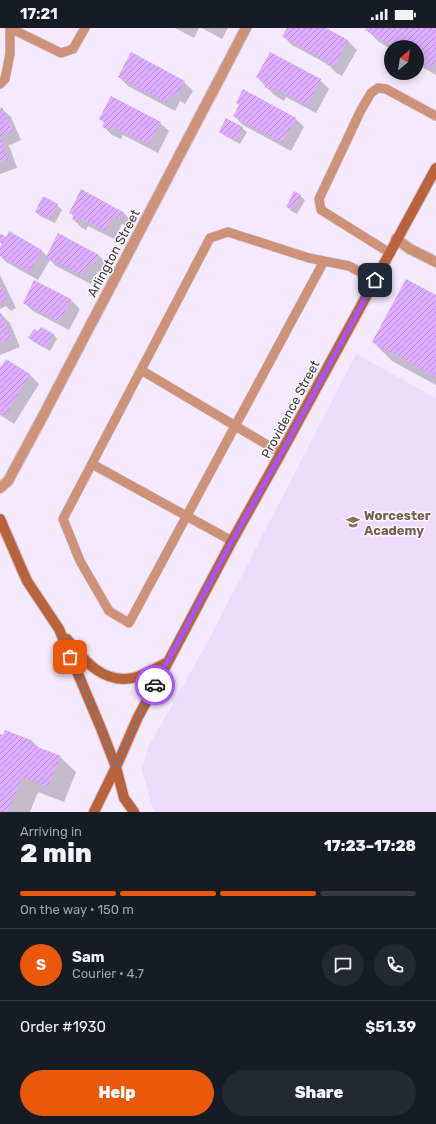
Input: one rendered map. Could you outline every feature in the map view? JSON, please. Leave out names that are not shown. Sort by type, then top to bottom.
[{"type":"street","name":"Arlington Street","points":[[0,488],[8,481],[44,414],[246,28]]},
{"type":"street","name":"Providence Street","points":[[94,812],[138,717],[232,541],[281,454],[436,168]]},
{"type":"street","points":[[396,240],[436,262]]},
{"type":"street","points":[[0,519],[27,581],[59,629],[84,659],[94,668],[108,676],[118,679],[125,679],[146,674],[168,662]]},
{"type":"street","points":[[59,629],[116,767],[124,798],[134,812]]},
{"type":"lane","points":[[0,84],[5,78],[10,54],[10,28],[61,53],[73,49],[85,28]]},
{"type":"lane","points":[[390,253],[321,210],[319,199],[361,110],[371,93],[378,88],[386,88],[436,116]]},
{"type":"lane","points":[[324,261],[129,623],[109,611],[80,561],[63,519],[210,238],[228,232],[309,258],[324,261],[349,266],[375,280]]},
{"type":"lane","points":[[141,370],[281,454]]},
{"type":"lane","points":[[92,464],[232,541]]},
{"type":"shaded area","name":"Worcester Academy","points":[[356,354],[436,398],[436,812],[155,812],[142,770],[148,747],[206,645]]},
{"type":"building","points":[[287,28],[326,28],[348,40],[333,68],[326,64],[328,62],[282,36]]},
{"type":"building","points":[[366,28],[436,28],[436,61],[432,68],[424,64],[424,40],[384,41],[365,30]]},
{"type":"building","points":[[131,52],[185,81],[176,96],[171,93],[166,103],[118,77]]},
{"type":"building","points":[[270,52],[321,79],[307,105],[277,89],[275,92],[264,87],[266,83],[256,77]]},
{"type":"building","points":[[243,89],[296,118],[282,143],[233,116],[239,105],[236,103]]},
{"type":"building","points":[[111,96],[161,122],[149,145],[114,127],[112,131],[102,127],[104,122],[99,119]]},
{"type":"building","points":[[2,107],[13,131],[0,136],[0,108]]},
{"type":"building","points":[[226,118],[243,127],[236,141],[219,132]]},
{"type":"building","points":[[0,138],[9,159],[0,163]]},
{"type":"building","points":[[81,189],[123,212],[119,219],[113,216],[105,231],[79,218],[77,222],[72,219],[74,215],[69,213]]},
{"type":"building","points":[[294,191],[301,195],[293,210],[286,207]]},
{"type":"building","points":[[43,196],[58,204],[50,219],[35,212]]},
{"type":"building","points":[[9,231],[42,250],[29,272],[0,256],[0,247],[2,244],[0,242],[0,235],[1,234],[6,237]]},
{"type":"building","points":[[58,233],[99,255],[94,266],[89,263],[82,276],[46,257]]},
{"type":"building","points":[[406,279],[436,295],[436,377],[372,342]]},
{"type":"building","points":[[34,280],[71,299],[60,322],[23,303]]},
{"type":"building","points":[[0,283],[7,299],[1,303],[0,300]]},
{"type":"building","points":[[0,313],[12,338],[0,343]]},
{"type":"building","points":[[41,327],[54,334],[46,348],[28,338],[34,329],[38,331]]},
{"type":"building","points":[[6,359],[30,374],[5,416],[0,413],[0,368]]},
{"type":"building","points":[[5,730],[31,740],[30,744],[61,756],[48,787],[22,777],[8,812],[0,812],[0,734],[3,735]]},
{"type":"way so far","points":[[70,657],[116,767],[138,717],[155,685]]},
{"type":"place","name":"Worcester Academy","points":[[353,522]]},
{"type":"route","points":[[155,685],[375,280]]}]
